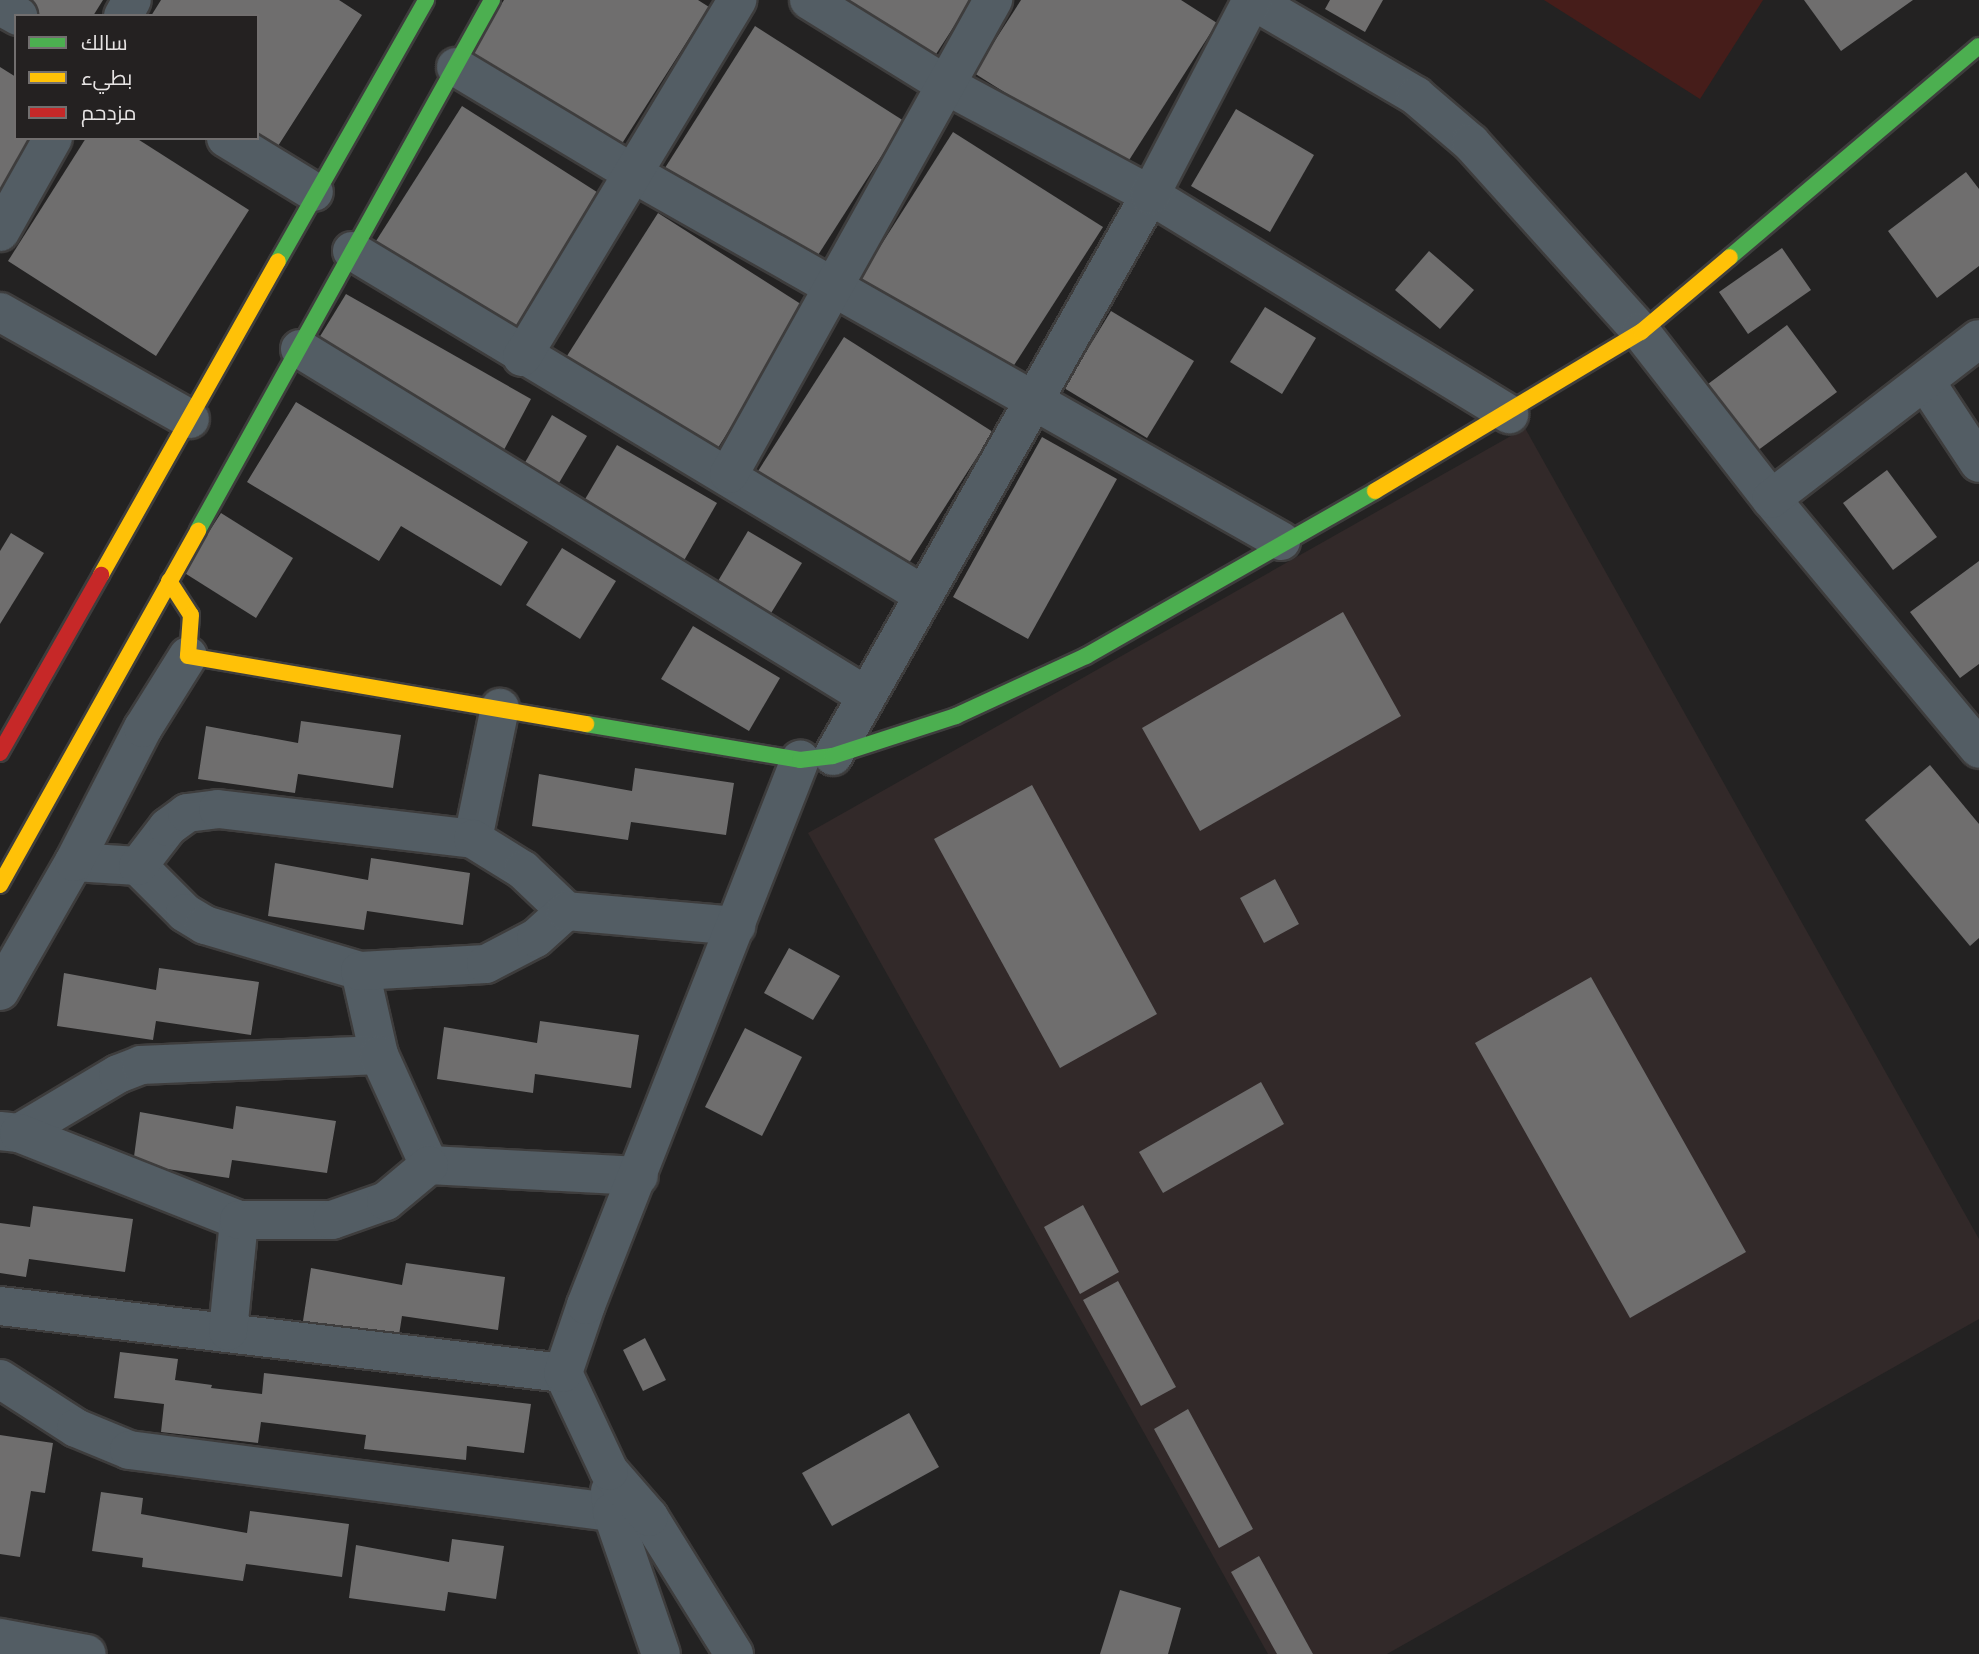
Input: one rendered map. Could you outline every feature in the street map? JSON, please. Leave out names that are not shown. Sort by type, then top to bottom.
[{"type":"street","points":[[0,885],[492,0]]},
{"type":"street","points":[[522,357],[737,0]]},
{"type":"street","points":[[809,0],[946,85],[1150,195],[1508,414]]},
{"type":"street","points":[[729,474],[836,289],[993,0]]},
{"type":"street","points":[[734,1654],[630,1515],[563,1373],[586,1305],[736,926],[817,758],[865,695],[1032,397],[1150,195],[1252,0],[1370,66],[1448,122],[1641,332],[1771,499],[1979,749]]},
{"type":"street","points":[[0,753],[190,419],[422,1]]},
{"type":"street","points":[[188,656],[817,758],[956,716],[1028,685],[1508,414],[1641,332],[1979,47]]},
{"type":"street","points":[[456,67],[634,174],[1032,397],[1281,541]]},
{"type":"street","points":[[0,232],[52,140]]},
{"type":"street","points":[[229,140],[314,192]]},
{"type":"street","points":[[352,251],[522,357],[729,474],[922,594]]},
{"type":"street","points":[[0,312],[190,419]]},
{"type":"street","points":[[1771,499],[1979,339]]},
{"type":"street","points":[[300,349],[865,695]]},
{"type":"street","points":[[1925,381],[1979,463]]},
{"type":"street","points":[[0,991],[74,862],[143,728],[188,656],[191,615],[169,582]]},
{"type":"street","points":[[473,839],[500,708]]},
{"type":"street","points":[[138,866],[169,827],[187,813],[218,809],[473,839],[523,870],[566,911],[736,926]]},
{"type":"street","points":[[74,862],[138,866],[185,913],[205,925],[360,971],[486,964],[536,939],[566,911]]},
{"type":"street","points":[[360,971],[379,1055],[429,1166]]},
{"type":"street","points":[[9,1132],[118,1074],[141,1065],[379,1055]]},
{"type":"street","points":[[9,1132],[239,1220],[345,1217],[386,1201],[429,1166],[639,1176]]},
{"type":"street","points":[[229,1331],[239,1220]]},
{"type":"street","points":[[0,1306],[229,1331],[563,1373]]},
{"type":"street","points":[[0,1379],[76,1429],[129,1450],[630,1515]]},
{"type":"street","points":[[630,1515],[662,1654]]},
{"type":"street","points":[[0,1638],[87,1654]]},
{"type":"shaded area","points":[[1544,0],[1763,0],[1700,99]]},
{"type":"shaded area","points":[[1525,428],[1979,1239],[1979,1319],[1387,1654],[1268,1654],[808,833]]},
{"type":"building","points":[[8,0],[103,0],[94,14],[30,14]]},
{"type":"building","points":[[161,0],[339,0],[362,15],[269,160],[258,140],[259,14],[152,14]]},
{"type":"building","points":[[504,0],[698,0],[709,7],[616,153],[467,58]]},
{"type":"building","points":[[827,0],[971,0],[929,65]]},
{"type":"building","points":[[1021,0],[1181,0],[1217,23],[1124,168],[974,73]]},
{"type":"building","points":[[1330,0],[1383,0],[1365,32],[1325,9]]},
{"type":"building","points":[[1804,0],[1913,0],[1841,51]]},
{"type":"building","points":[[755,26],[904,121],[811,266],[663,171]]},
{"type":"building","points":[[0,67],[14,76],[14,140],[32,140],[0,190]]},
{"type":"building","points":[[462,106],[611,201],[518,347],[369,252]]},
{"type":"building","points":[[1236,109],[1314,155],[1270,232],[1191,186]]},
{"type":"building","points":[[953,132],[1103,227],[1009,373],[860,278]]},
{"type":"building","points":[[85,140],[139,140],[249,210],[156,356],[8,261]]},
{"type":"building","points":[[1966,172],[1979,189],[1979,266],[1937,298],[1888,231]]},
{"type":"building","points":[[658,213],[807,308],[714,454],[565,359]]},
{"type":"building","points":[[1782,248],[1811,290],[1748,334],[1719,292]]},
{"type":"building","points":[[1429,251],[1474,290],[1440,329],[1395,290]]},
{"type":"building","points":[[346,294],[531,399],[497,463],[311,351]]},
{"type":"building","points":[[1265,307],[1316,338],[1282,394],[1230,362]]},
{"type":"building","points":[[1111,311],[1194,361],[1147,438],[1064,388]]},
{"type":"building","points":[[1787,325],[1837,392],[1757,451],[1708,384]]},
{"type":"building","points":[[844,337],[993,432],[900,577],[751,482]]},
{"type":"building","points":[[296,402],[528,542],[501,586],[401,526],[379,561],[247,482]]},
{"type":"building","points":[[552,415],[587,436],[553,493],[519,473]]},
{"type":"building","points":[[1042,437],[1117,479],[1028,639],[953,597]]},
{"type":"building","points":[[617,445],[717,503],[682,564],[581,506]]},
{"type":"building","points":[[1887,470],[1937,537],[1893,570],[1843,503]]},
{"type":"building","points":[[221,513],[293,558],[256,618],[183,572]]},
{"type":"building","points":[[748,531],[802,563],[768,618],[715,586]]},
{"type":"building","points":[[11,533],[44,553],[0,624],[0,551]]},
{"type":"building","points":[[562,548],[616,581],[580,639],[526,605]]},
{"type":"building","points":[[1979,561],[1979,664],[1960,678],[1910,612]]},
{"type":"building","points":[[1343,612],[1401,716],[1200,831],[1142,728]]},
{"type":"building","points":[[693,626],[780,678],[749,731],[661,679]]},
{"type":"building","points":[[301,721],[401,735],[393,788],[298,774],[295,793],[198,779],[206,726],[298,743]]},
{"type":"building","points":[[1930,765],[1979,824],[1979,938],[1970,946],[1865,820]]},
{"type":"building","points":[[635,768],[734,783],[726,835],[631,822],[628,840],[532,826],[539,774],[632,791]]},
{"type":"building","points":[[1032,785],[1157,1014],[1060,1068],[934,839]]},
{"type":"building","points":[[371,858],[470,873],[463,925],[367,911],[364,930],[268,916],[275,863],[368,880]]},
{"type":"building","points":[[1275,879],[1299,924],[1264,943],[1240,898]]},
{"type":"building","points":[[789,948],[840,976],[813,1020],[764,993]]},
{"type":"building","points":[[159,968],[259,982],[251,1035],[156,1021],[153,1040],[57,1026],[64,973],[156,990]]},
{"type":"building","points":[[1591,977],[1746,1252],[1630,1318],[1475,1043]]},
{"type":"building","points":[[540,1021],[639,1035],[631,1088],[535,1074],[533,1093],[437,1079],[444,1027],[537,1043]]},
{"type":"building","points":[[745,1028],[802,1057],[762,1136],[705,1107]]},
{"type":"building","points":[[1261,1082],[1284,1124],[1163,1193],[1139,1152]]},
{"type":"building","points":[[236,1106],[336,1121],[327,1173],[232,1160],[229,1178],[133,1164],[140,1112],[233,1129]]},
{"type":"building","points":[[1083,1205],[1119,1272],[1080,1294],[1044,1227]]},
{"type":"building","points":[[33,1206],[133,1219],[125,1272],[29,1259],[26,1277],[0,1273],[0,1223],[30,1227]]},
{"type":"building","points":[[406,1263],[505,1277],[498,1330],[402,1316],[399,1335],[303,1321],[311,1268],[402,1285]]},
{"type":"building","points":[[1118,1281],[1176,1387],[1141,1406],[1083,1300]]},
{"type":"building","points":[[645,1338],[666,1380],[643,1391],[623,1350]]},
{"type":"building","points":[[120,1352],[178,1359],[175,1380],[212,1385],[211,1388],[262,1394],[264,1373],[531,1404],[524,1453],[467,1446],[466,1460],[364,1449],[366,1435],[261,1422],[258,1443],[161,1432],[164,1404],[114,1398]]},
{"type":"building","points":[[1188,1409],[1253,1529],[1219,1548],[1154,1429]]},
{"type":"building","points":[[909,1413],[939,1467],[832,1526],[802,1473]]},
{"type":"building","points":[[0,1435],[53,1443],[45,1493],[31,1491],[20,1557],[0,1554]]},
{"type":"building","points":[[101,1492],[143,1498],[141,1514],[247,1533],[250,1511],[349,1524],[342,1577],[246,1564],[243,1581],[142,1567],[143,1558],[92,1551]]},
{"type":"building","points":[[452,1539],[504,1546],[496,1599],[448,1592],[445,1611],[349,1598],[356,1545],[449,1562]]},
{"type":"building","points":[[1259,1556],[1313,1654],[1277,1654],[1231,1572]]},
{"type":"building","points":[[1120,1590],[1181,1608],[1168,1654],[1100,1654]]},
{"type":"traffic: fast","points":[[278,261],[426,0]]},
{"type":"traffic: fast","points":[[198,530],[492,0]]},
{"type":"traffic: fast","points":[[1730,257],[1979,46]]},
{"type":"traffic: fast","points":[[586,724],[800,760],[833,756],[956,716],[1086,656],[1375,491]]},
{"type":"traffic: slow","points":[[1375,491],[1641,332],[1730,257]]},
{"type":"traffic: slow","points":[[101,575],[278,261]]},
{"type":"traffic: slow","points":[[0,885],[198,530]]},
{"type":"traffic: slow","points":[[169,581],[191,615],[188,656],[586,724]]},
{"type":"traffic: jam","points":[[0,753],[101,575]]}]
